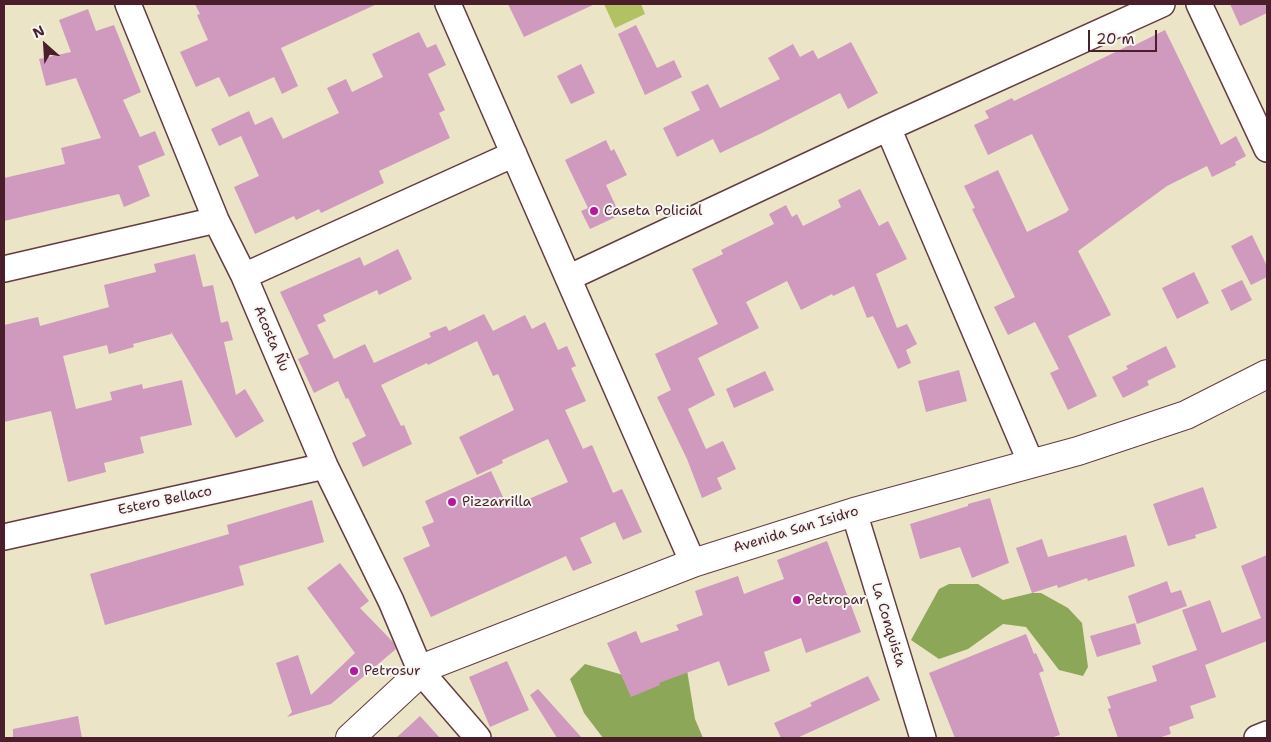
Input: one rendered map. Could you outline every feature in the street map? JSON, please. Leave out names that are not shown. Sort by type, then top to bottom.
[{"type":"main road","name":"Avenida San Isidro","points":[[350,738],[431,665],[693,563],[854,512],[1078,451],[1186,415],[1267,374]]},
{"type":"street","name":"Acosta Ñu","points":[[128,4],[216,220],[244,276],[325,466],[391,601],[421,672],[478,738]]},
{"type":"street","points":[[448,4],[693,563]]},
{"type":"street","points":[[568,278],[888,128],[1162,4]]},
{"type":"street","points":[[1199,4],[1267,149]]},
{"type":"street","points":[[888,128],[1031,463]]},
{"type":"street","points":[[244,276],[514,154]]},
{"type":"street","points":[[4,269],[216,220]]},
{"type":"street","name":"Estero Bellaco","points":[[4,537],[325,466]]},
{"type":"street","name":"La Conquista","points":[[854,512],[923,738]]},
{"type":"street","points":[[1257,738],[1267,734]]},
{"type":"green space","points":[[604,4],[641,4],[645,14],[615,28]]},
{"type":"green space","points":[[949,584],[978,584],[1003,600],[1032,593],[1041,593],[1068,608],[1082,623],[1088,667],[1083,676],[1059,670],[1026,627],[1003,624],[968,649],[939,659],[911,640],[939,589]]},
{"type":"green space","points":[[585,664],[644,681],[686,664],[695,719],[703,738],[603,738],[584,713],[570,679]]},
{"type":"building","points":[[195,4],[377,4],[281,48],[298,86],[282,94],[274,77],[229,97],[219,77],[196,87],[180,52],[208,40],[197,15],[200,14]]},
{"type":"building","points":[[508,4],[595,4],[524,37]]},
{"type":"building","points":[[1230,4],[1267,4],[1267,13],[1240,26]]},
{"type":"building","points":[[88,9],[96,31],[114,25],[141,92],[123,100],[140,137],[155,131],[165,155],[138,166],[150,196],[124,207],[119,194],[4,221],[4,178],[65,164],[61,148],[101,138],[76,78],[46,86],[39,59],[71,52],[59,20]]},
{"type":"building","points":[[636,25],[657,68],[674,60],[682,77],[645,95],[618,34]]},
{"type":"building","points":[[1165,30],[1221,145],[1236,136],[1246,156],[1235,162],[1236,165],[1212,177],[1207,166],[1167,186],[1078,251],[1111,315],[1068,336],[1097,396],[1068,410],[1050,373],[1059,369],[1035,322],[1008,335],[994,307],[1015,297],[972,209],[975,208],[964,186],[998,170],[1027,232],[1069,210],[1032,134],[988,155],[974,125],[989,118],[985,111],[1012,98],[1014,101]]},
{"type":"building","points":[[419,32],[427,48],[436,44],[446,65],[428,74],[445,110],[439,113],[450,138],[379,171],[384,183],[321,213],[319,209],[296,220],[294,216],[255,234],[234,187],[259,176],[241,136],[219,146],[211,129],[249,111],[255,125],[272,117],[283,139],[339,113],[327,88],[346,79],[352,92],[383,77],[372,54]]},
{"type":"building","points":[[851,42],[878,93],[848,109],[840,93],[720,153],[713,139],[677,157],[663,128],[700,110],[691,92],[708,84],[720,108],[780,79],[768,58],[793,44],[800,57],[813,50],[818,59]]},
{"type":"building","points":[[581,64],[595,93],[571,104],[557,76]]},
{"type":"building","points":[[606,140],[611,151],[614,149],[627,175],[606,185],[620,215],[590,229],[581,211],[588,208],[565,160]]},
{"type":"building","points":[[860,189],[879,226],[888,221],[907,259],[876,274],[897,328],[907,324],[917,344],[906,350],[911,363],[898,369],[873,316],[867,318],[854,286],[833,296],[832,294],[801,310],[787,281],[746,302],[759,328],[698,358],[715,395],[688,409],[706,449],[723,441],[736,469],[717,478],[722,489],[702,498],[687,459],[657,397],[671,390],[655,354],[718,324],[692,269],[723,254],[721,250],[774,224],[769,214],[786,205],[792,217],[797,214],[803,226],[841,207],[838,200]]},
{"type":"building","points":[[1252,235],[1267,266],[1267,277],[1251,285],[1231,246]]},
{"type":"building","points":[[398,249],[412,279],[379,295],[377,290],[323,315],[326,321],[317,325],[334,359],[365,344],[374,363],[431,337],[429,333],[446,326],[449,331],[484,314],[493,331],[525,315],[532,329],[545,322],[558,350],[567,346],[576,366],[571,368],[586,401],[565,410],[583,449],[592,445],[613,493],[622,489],[642,532],[623,540],[615,522],[580,538],[592,563],[573,571],[566,556],[431,617],[403,558],[430,546],[422,527],[434,522],[425,501],[491,471],[508,508],[568,482],[548,439],[502,460],[503,463],[477,475],[459,437],[514,410],[498,374],[493,376],[477,341],[381,385],[401,426],[404,425],[412,444],[363,467],[352,443],[366,436],[348,398],[346,399],[338,381],[314,393],[298,359],[309,354],[280,292],[360,257],[364,266]]},
{"type":"building","points":[[195,254],[203,287],[213,285],[221,323],[228,321],[233,340],[224,342],[236,395],[245,389],[264,421],[236,438],[171,332],[171,334],[133,344],[134,347],[109,354],[107,345],[63,356],[76,409],[112,400],[110,392],[142,384],[143,389],[182,380],[192,425],[140,437],[144,453],[104,463],[106,472],[68,482],[51,411],[4,422],[4,325],[38,317],[40,326],[109,307],[104,285],[156,272],[154,264]]},
{"type":"building","points":[[1194,272],[1209,303],[1177,319],[1162,288]]},
{"type":"building","points":[[1242,280],[1252,300],[1231,311],[1221,290]]},
{"type":"building","points":[[1166,346],[1176,367],[1147,381],[1149,385],[1123,398],[1112,377],[1128,369],[1126,366]]},
{"type":"building","points":[[959,370],[967,401],[926,412],[918,381]]},
{"type":"building","points":[[765,371],[774,390],[734,408],[726,389]]},
{"type":"building","points":[[1203,487],[1217,528],[1195,535],[1196,538],[1168,546],[1153,504]]},
{"type":"building","points":[[990,498],[1009,563],[972,578],[960,547],[920,559],[910,524]]},
{"type":"building","points":[[312,500],[324,542],[239,566],[244,585],[105,625],[90,574],[229,534],[227,525]]},
{"type":"building","points":[[1126,535],[1135,566],[1088,581],[1087,578],[1058,588],[1057,585],[1032,593],[1016,548],[1042,539],[1048,557]]},
{"type":"building","points":[[827,541],[861,632],[806,653],[801,638],[764,652],[770,671],[728,686],[719,661],[659,683],[660,685],[631,697],[607,643],[636,631],[641,643],[679,630],[676,625],[703,615],[695,591],[738,576],[744,594],[784,579],[777,560]]},
{"type":"building","points":[[1267,555],[1267,641],[1205,665],[1216,697],[1190,706],[1194,718],[1169,727],[1171,734],[1158,738],[1118,738],[1108,709],[1111,708],[1107,697],[1157,681],[1152,666],[1197,650],[1182,610],[1210,600],[1222,633],[1261,618],[1241,566]]},
{"type":"building","points":[[340,563],[369,601],[360,608],[393,642],[396,649],[331,704],[287,717],[292,712],[276,663],[298,655],[311,695],[355,653],[307,588]]},
{"type":"building","points":[[1167,581],[1171,593],[1181,590],[1187,606],[1137,624],[1128,596]]},
{"type":"building","points":[[1135,623],[1141,644],[1097,657],[1090,636]]},
{"type":"building","points":[[1026,634],[1034,654],[1036,653],[1044,671],[1039,673],[1060,735],[1050,738],[955,738],[929,673]]},
{"type":"building","points":[[507,661],[529,710],[490,727],[469,677]]},
{"type":"building","points":[[868,676],[880,700],[797,738],[781,738],[774,723],[812,706],[810,703]]},
{"type":"building","points":[[538,689],[582,738],[557,738],[530,695]]},
{"type":"building","points":[[78,716],[82,738],[13,738],[13,729]]},
{"type":"building","points":[[420,716],[440,738],[396,738]]},
{"type":"place","name":"Caseta Policial","points":[[594,211]]},
{"type":"place","name":"Pizzarrilla","points":[[452,502]]},
{"type":"place","name":"Petropar","points":[[797,600]]},
{"type":"place","name":"Petrosur","points":[[354,671]]}]
